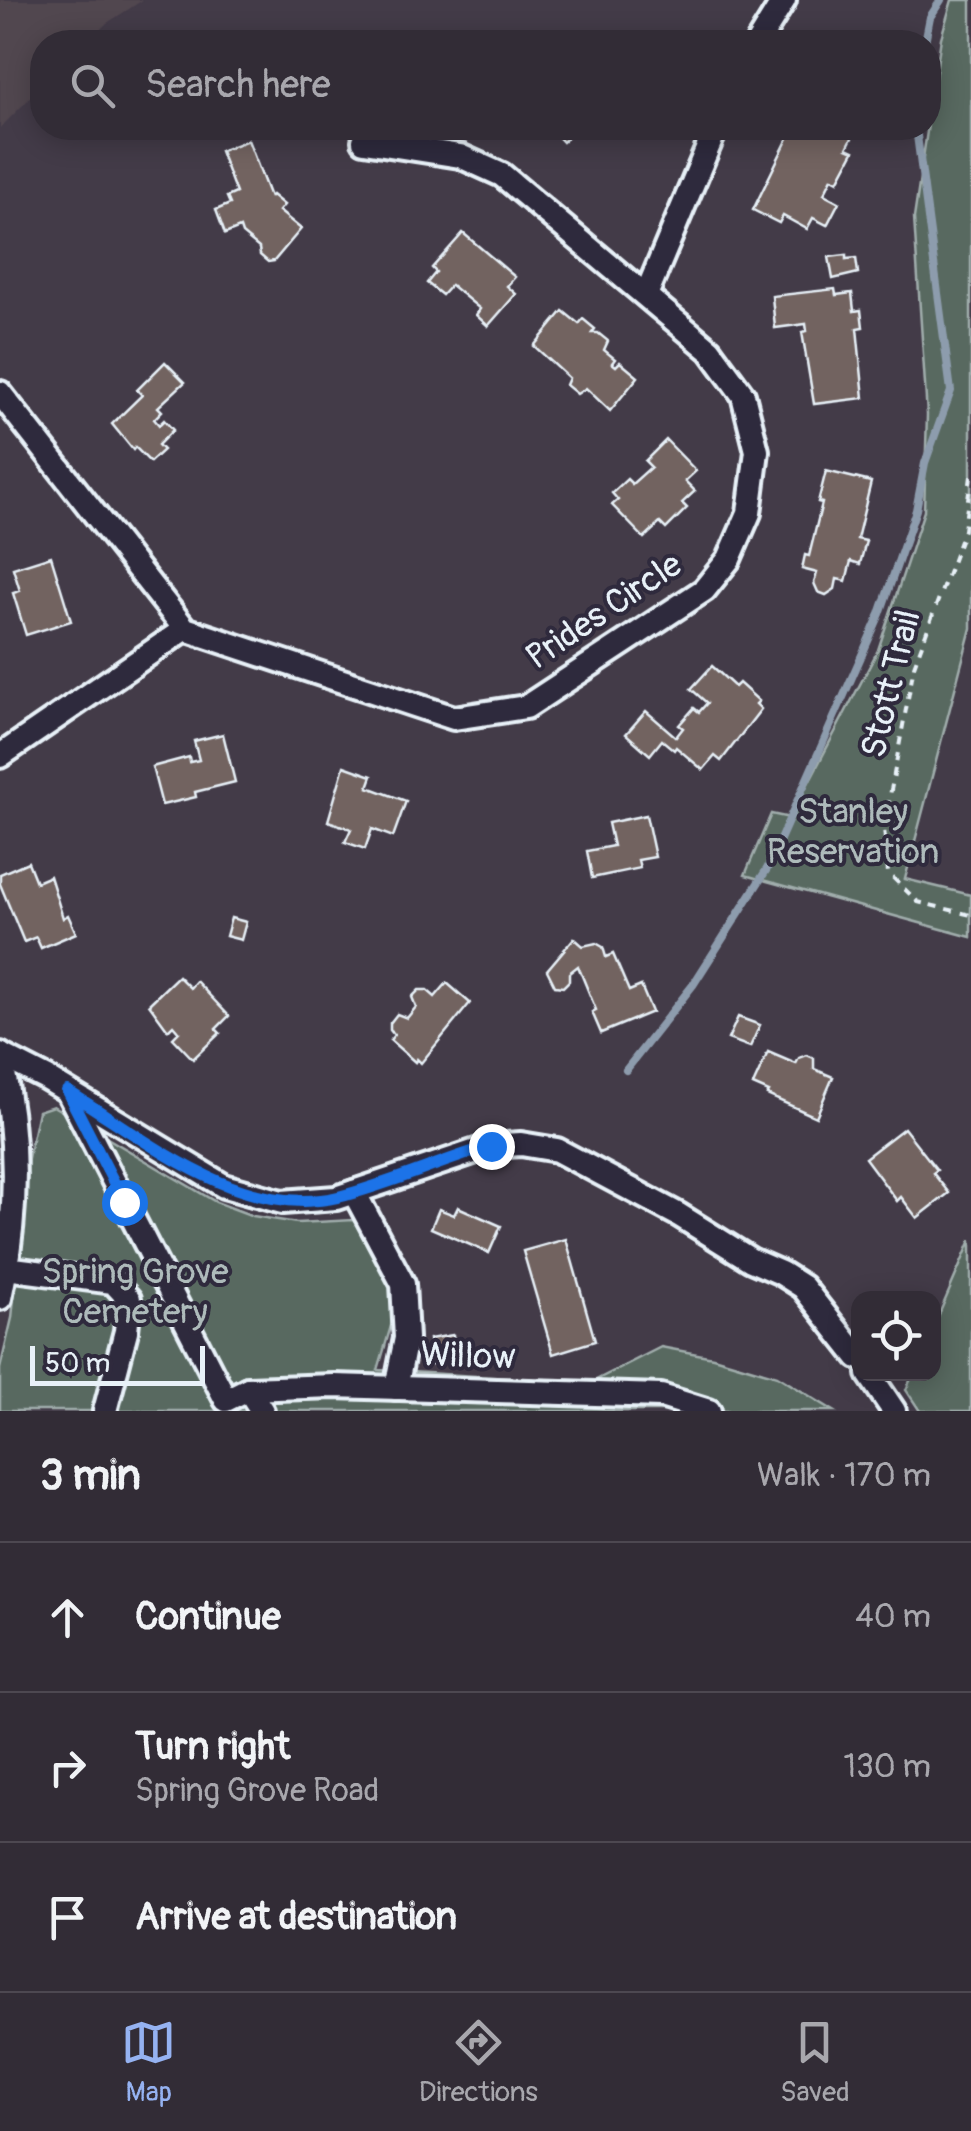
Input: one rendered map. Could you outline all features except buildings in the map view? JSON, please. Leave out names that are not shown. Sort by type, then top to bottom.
[{"type":"street","points":[[765,30],[784,0]]},
{"type":"street","points":[[646,294],[711,140]]},
{"type":"street","name":"Prides Circle","points":[[184,630],[454,718],[526,707],[704,590],[729,559],[749,514],[757,451],[752,426],[743,395],[710,350],[502,175],[460,156],[364,141]]},
{"type":"street","points":[[0,393],[184,630],[0,756]]},
{"type":"street","points":[[0,1055],[224,1186],[282,1202],[314,1201],[354,1192],[491,1146],[521,1144],[557,1150],[680,1215],[803,1287],[851,1348]]},
{"type":"street","points":[[0,1055],[10,1112],[16,1200],[0,1298]]},
{"type":"street","points":[[67,1091],[215,1408]]},
{"type":"street","points":[[354,1192],[403,1284],[406,1338],[396,1388]]},
{"type":"street","points":[[6,1268],[113,1282],[130,1299],[126,1331],[105,1411]]},
{"type":"street","points":[[874,1381],[894,1411]]},
{"type":"street","points":[[334,1386],[345,1411]]},
{"type":"street","name":"Willow","points":[[215,1408],[248,1388],[334,1386],[565,1403],[661,1396],[708,1411]]},
{"type":"street","points":[[248,1388],[262,1411]]},
{"type":"path","name":"Stott Trail","points":[[971,476],[964,530],[914,666],[884,828],[888,873],[918,902],[971,915]]},
{"type":"shaded area","points":[[0,0],[143,0],[100,30],[30,30],[30,98],[0,128]]},
{"type":"green space","name":"Stanley Reservation","points":[[952,0],[971,0],[971,628],[905,879],[971,895],[971,937],[745,875],[771,814],[790,818],[878,650],[924,511],[927,415],[914,218],[926,140],[941,140],[941,38]]},
{"type":"green space","name":"Spring Grove Cemetery","points":[[53,1106],[216,1202],[253,1216],[297,1223],[354,1220],[395,1293],[393,1319],[378,1370],[590,1383],[661,1347],[777,1376],[834,1411],[0,1411],[0,1369],[12,1318],[28,1158],[38,1111]]},
{"type":"green space","points":[[971,1240],[971,1411],[920,1411],[906,1390],[910,1381],[941,1381],[941,1310]]},
{"type":"waterway","points":[[927,30],[941,0]]},
{"type":"waterway","points":[[626,1070],[693,985],[767,869],[880,614],[916,510],[925,463],[951,391],[918,140]]},
{"type":"route","points":[[124,1202],[67,1091],[224,1186],[282,1202],[336,1198],[491,1146]]}]
